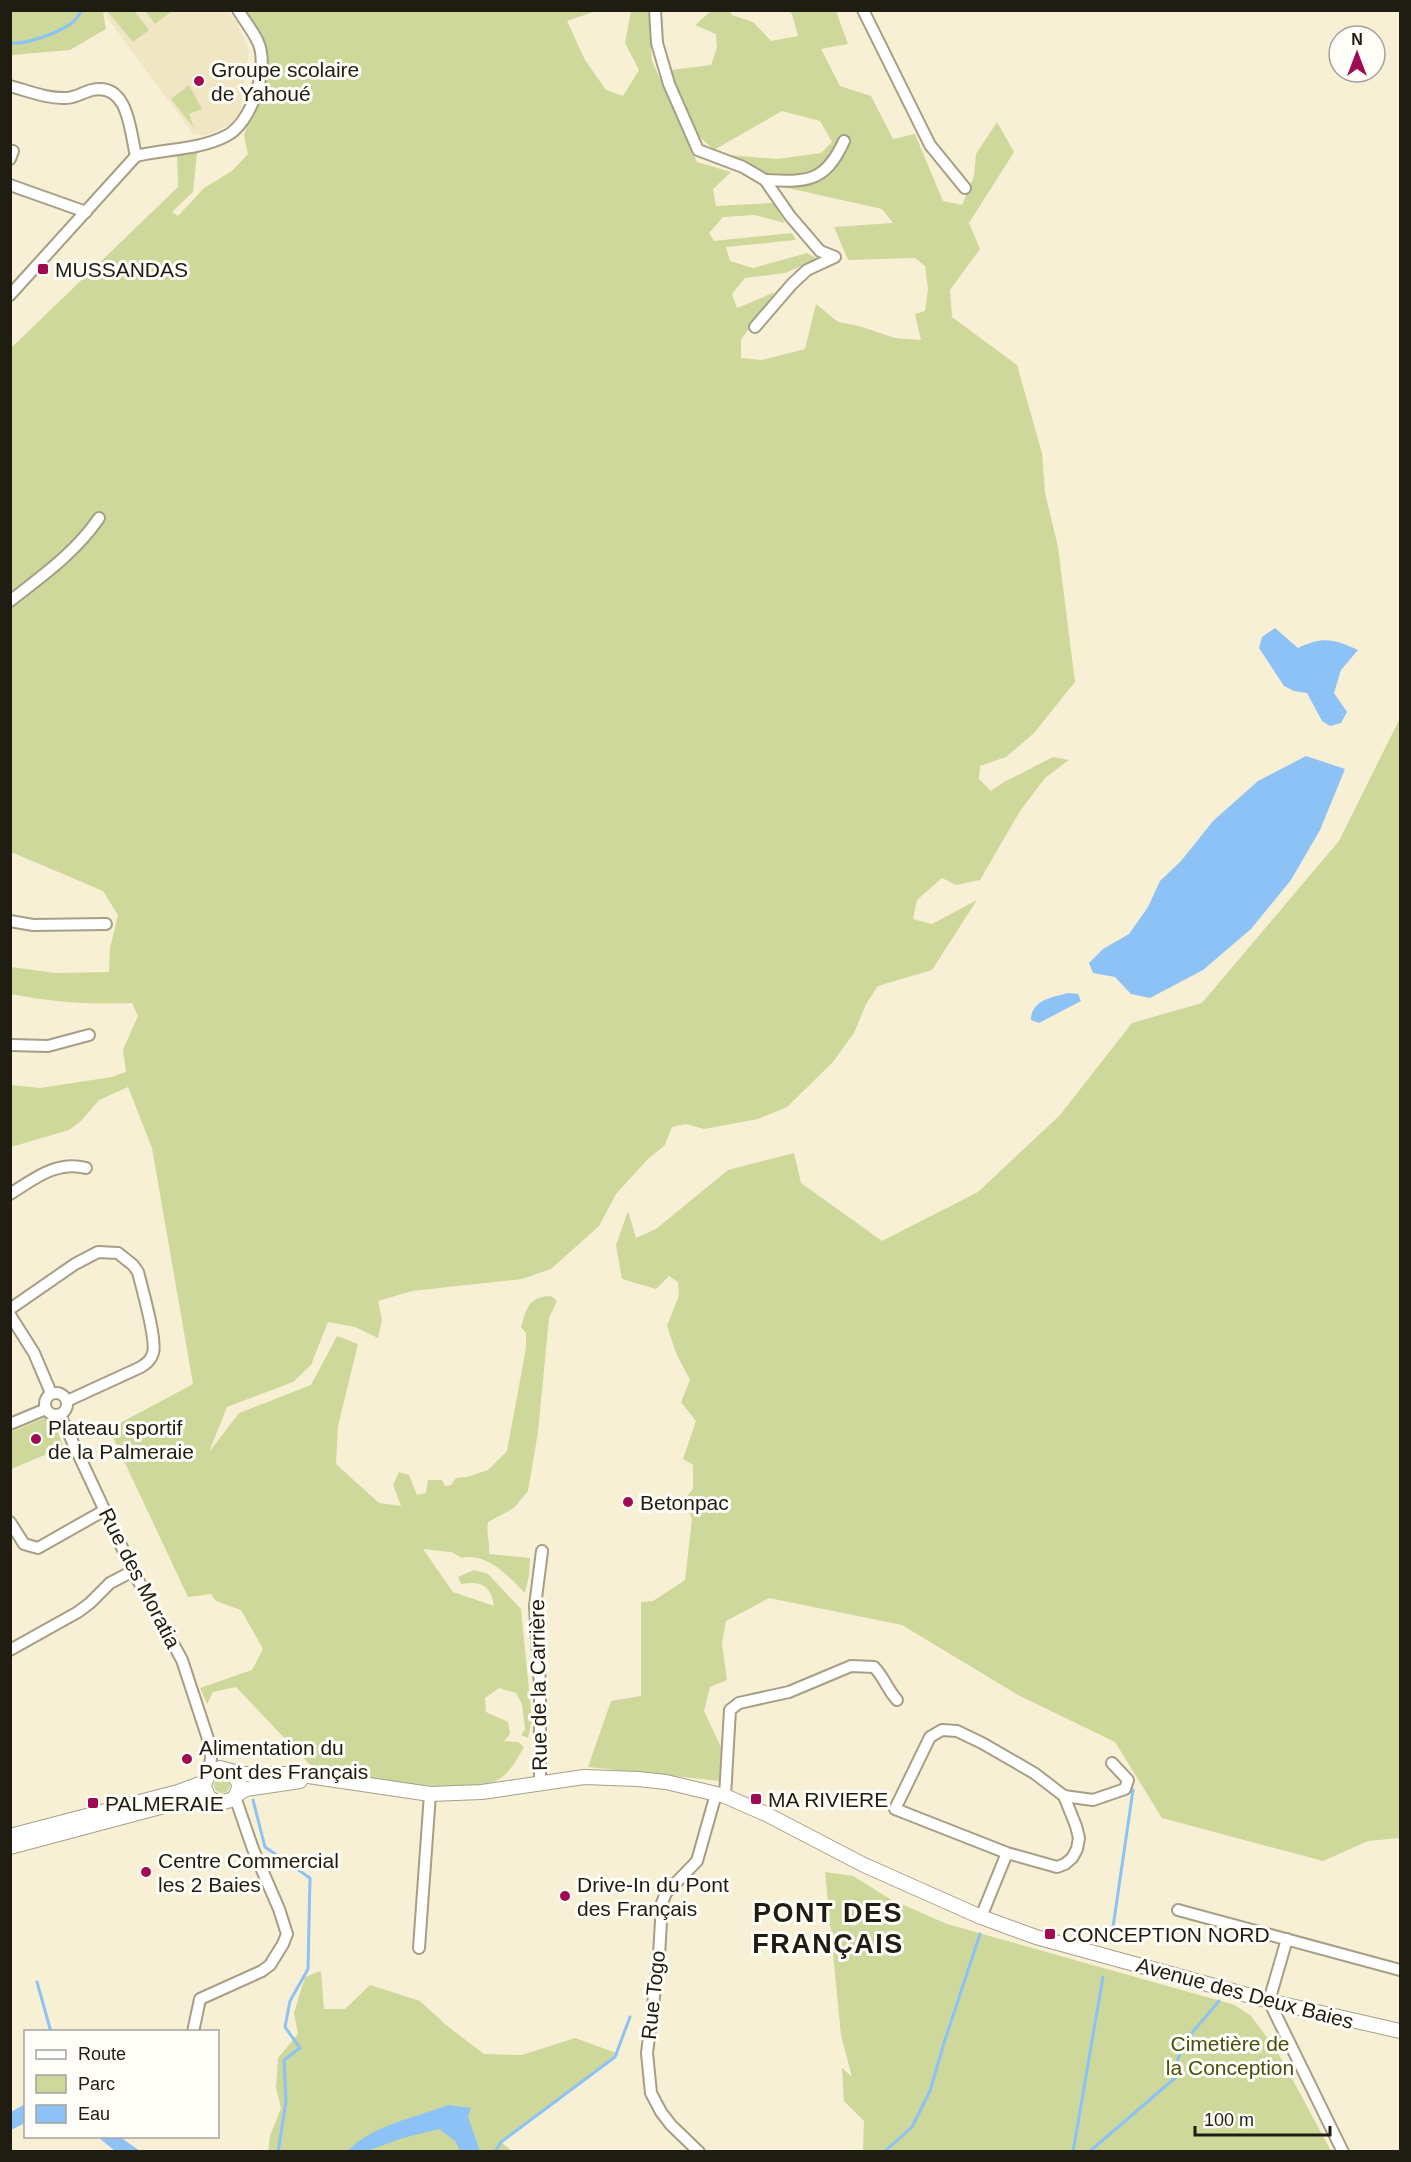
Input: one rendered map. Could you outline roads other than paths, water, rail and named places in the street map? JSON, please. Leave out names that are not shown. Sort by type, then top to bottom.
[{"type":"main road","points":[[10,1836],[178,1792],[207,1777],[214,1770],[230,1771],[239,1781],[236,1796],[230,1802],[194,1798],[10,1846]]},
{"type":"main road","name":"Avenue des Deux Baies","points":[[230,1771],[242,1774],[295,1774],[430,1794],[482,1792],[575,1778],[610,1777],[666,1782],[719,1797],[981,1917],[1036,1937],[1269,2001],[1401,2031]]},
{"type":"main road","points":[[207,1777],[204,1788],[214,1801]]},
{"type":"main road","name":"Avenue des Deux Baies","points":[[236,1796],[246,1789],[267,1785],[332,1779]]},
{"type":"street","points":[[10,296],[135,156],[208,143],[226,136],[240,126],[256,94],[261,54],[258,42],[238,10]]},
{"type":"street","points":[[655,10],[657,43],[669,84],[698,150],[743,167],[765,180],[790,216],[820,251],[835,257],[807,270],[755,327]]},
{"type":"street","points":[[863,10],[930,145],[965,188]]},
{"type":"street","points":[[10,86],[64,98],[78,97],[92,90],[114,94],[128,111],[135,156]]},
{"type":"street","points":[[765,180],[793,182],[810,179],[829,168],[844,141]]},
{"type":"street","points":[[10,185],[86,212]]},
{"type":"street","points":[[10,601],[80,543],[99,518]]},
{"type":"street","points":[[10,921],[33,925],[106,924]]},
{"type":"street","points":[[10,1045],[48,1047],[89,1035]]},
{"type":"street","points":[[10,1194],[55,1168],[76,1165],[86,1168]]},
{"type":"street","points":[[10,1309],[75,1264],[98,1252],[118,1253],[138,1272],[153,1343],[152,1357],[141,1367],[67,1401]]},
{"type":"street","points":[[10,1315],[34,1353],[51,1394]]},
{"type":"street","points":[[61,1393],[67,1401],[67,1408],[60,1415],[50,1413],[46,1409],[45,1402],[51,1394],[61,1393]]},
{"type":"street","points":[[10,1424],[46,1409]]},
{"type":"street","name":"Rue des Moratia","points":[[60,1415],[134,1571],[182,1660],[210,1745],[212,1758],[207,1777]]},
{"type":"street","points":[[10,1522],[24,1544],[39,1548],[105,1510]]},
{"type":"street","name":"Rue de la Carrière","points":[[540,1784],[540,1686],[534,1606],[542,1551]]},
{"type":"street","points":[[10,1650],[78,1612],[110,1583],[134,1571]]},
{"type":"street","name":"Rue Togo","points":[[699,2151],[678,2133],[661,2112],[651,2093],[646,2053],[659,1956],[662,1903],[666,1893],[698,1861],[719,1797],[730,1710],[739,1702],[789,1692],[851,1666],[874,1667],[882,1675],[887,1690],[897,1700]]},
{"type":"street","points":[[1064,1796],[1079,1838],[1072,1858],[1057,1867],[1007,1853],[895,1809],[930,1737],[942,1730],[957,1731],[982,1743],[1034,1773],[1064,1796],[1093,1800],[1125,1789],[1128,1780],[1112,1762]]},
{"type":"street","name":"Rue des Moratia","points":[[210,1745],[219,1762],[230,1771]]},
{"type":"street","points":[[419,1948],[430,1794]]},
{"type":"street","points":[[193,2030],[200,1999],[262,1971],[270,1965],[287,1934],[236,1805],[236,1796]]},
{"type":"street","points":[[214,1801],[230,1809],[244,1821]]},
{"type":"street","points":[[981,1917],[1007,1853]]},
{"type":"street","points":[[1178,1910],[1401,1970]]},
{"type":"street","points":[[1287,1940],[1269,2001],[1343,2151]]},
{"type":"water","points":[[1275,628],[1298,648],[1328,640],[1358,650],[1341,670],[1334,693],[1347,712],[1341,723],[1330,726],[1322,721],[1307,693],[1294,691],[1284,686],[1259,648],[1262,637]]},
{"type":"water","points":[[1306,756],[1345,769],[1320,830],[1291,880],[1251,929],[1203,970],[1150,998],[1131,994],[1115,977],[1093,973],[1089,963],[1103,949],[1129,934],[1148,907],[1160,881],[1181,861],[1213,821],[1258,781]]},
{"type":"water","points":[[1068,993],[1078,994],[1081,1001],[1039,1023],[1031,1020],[1035,1008],[1044,1000]]},
{"type":"water","points":[[24,2105],[24,2124],[11,2130],[11,2112]]},
{"type":"water","points":[[448,2105],[471,2108],[468,2117],[480,2151],[460,2151],[455,2141],[439,2129],[403,2138],[367,2151],[348,2151],[357,2142],[381,2129]]},
{"type":"water","points":[[99,2138],[121,2138],[140,2151],[115,2151]]},
{"type":"waterway","points":[[10,43],[34,40],[60,30],[74,21],[82,10]]},
{"type":"waterway","points":[[1111,1941],[1133,1790]]},
{"type":"waterway","points":[[253,1800],[265,1847],[310,1878],[308,1969],[290,2001],[285,2027],[300,2048],[284,2060],[286,2101],[278,2152]]},
{"type":"waterway","points":[[884,2152],[912,2127],[930,2091],[980,1934]]},
{"type":"waterway","points":[[1073,2152],[1103,1977]]},
{"type":"waterway","points":[[37,1982],[50,2030]]},
{"type":"waterway","points":[[1089,2152],[1175,2078],[1173,2072],[1185,2041],[1219,2001]]},
{"type":"waterway","points":[[495,2152],[501,2142],[615,2057],[630,2017]]},
{"type":"place","name":"Groupe scolaire de Yahoué","points":[[199,81]]},
{"type":"place","name":"MUSSANDAS","points":[[43,269]]},
{"type":"place","name":"Plateau sportif de la Palmeraie","points":[[36,1439]]},
{"type":"place","name":"Betonpac","points":[[628,1502]]},
{"type":"place","name":"Alimentation du Pont des Français","points":[[187,1759]]},
{"type":"place","name":"MA RIVIERE","points":[[756,1799]]},
{"type":"place","name":"PALMERAIE","points":[[93,1803]]},
{"type":"place","name":"Centre Commercial les 2 Baies","points":[[146,1872]]},
{"type":"place","name":"Drive-In du Pont des Français","points":[[565,1896]]},
{"type":"place","name":"CONCEPTION NORD","points":[[1050,1934]]},
{"type":"district","name":"PONT DES FRANÇAIS","points":[[828,1928]]},
{"type":"park label","name":"Cimetière de la Conception","points":[[1230,2055]]}]
